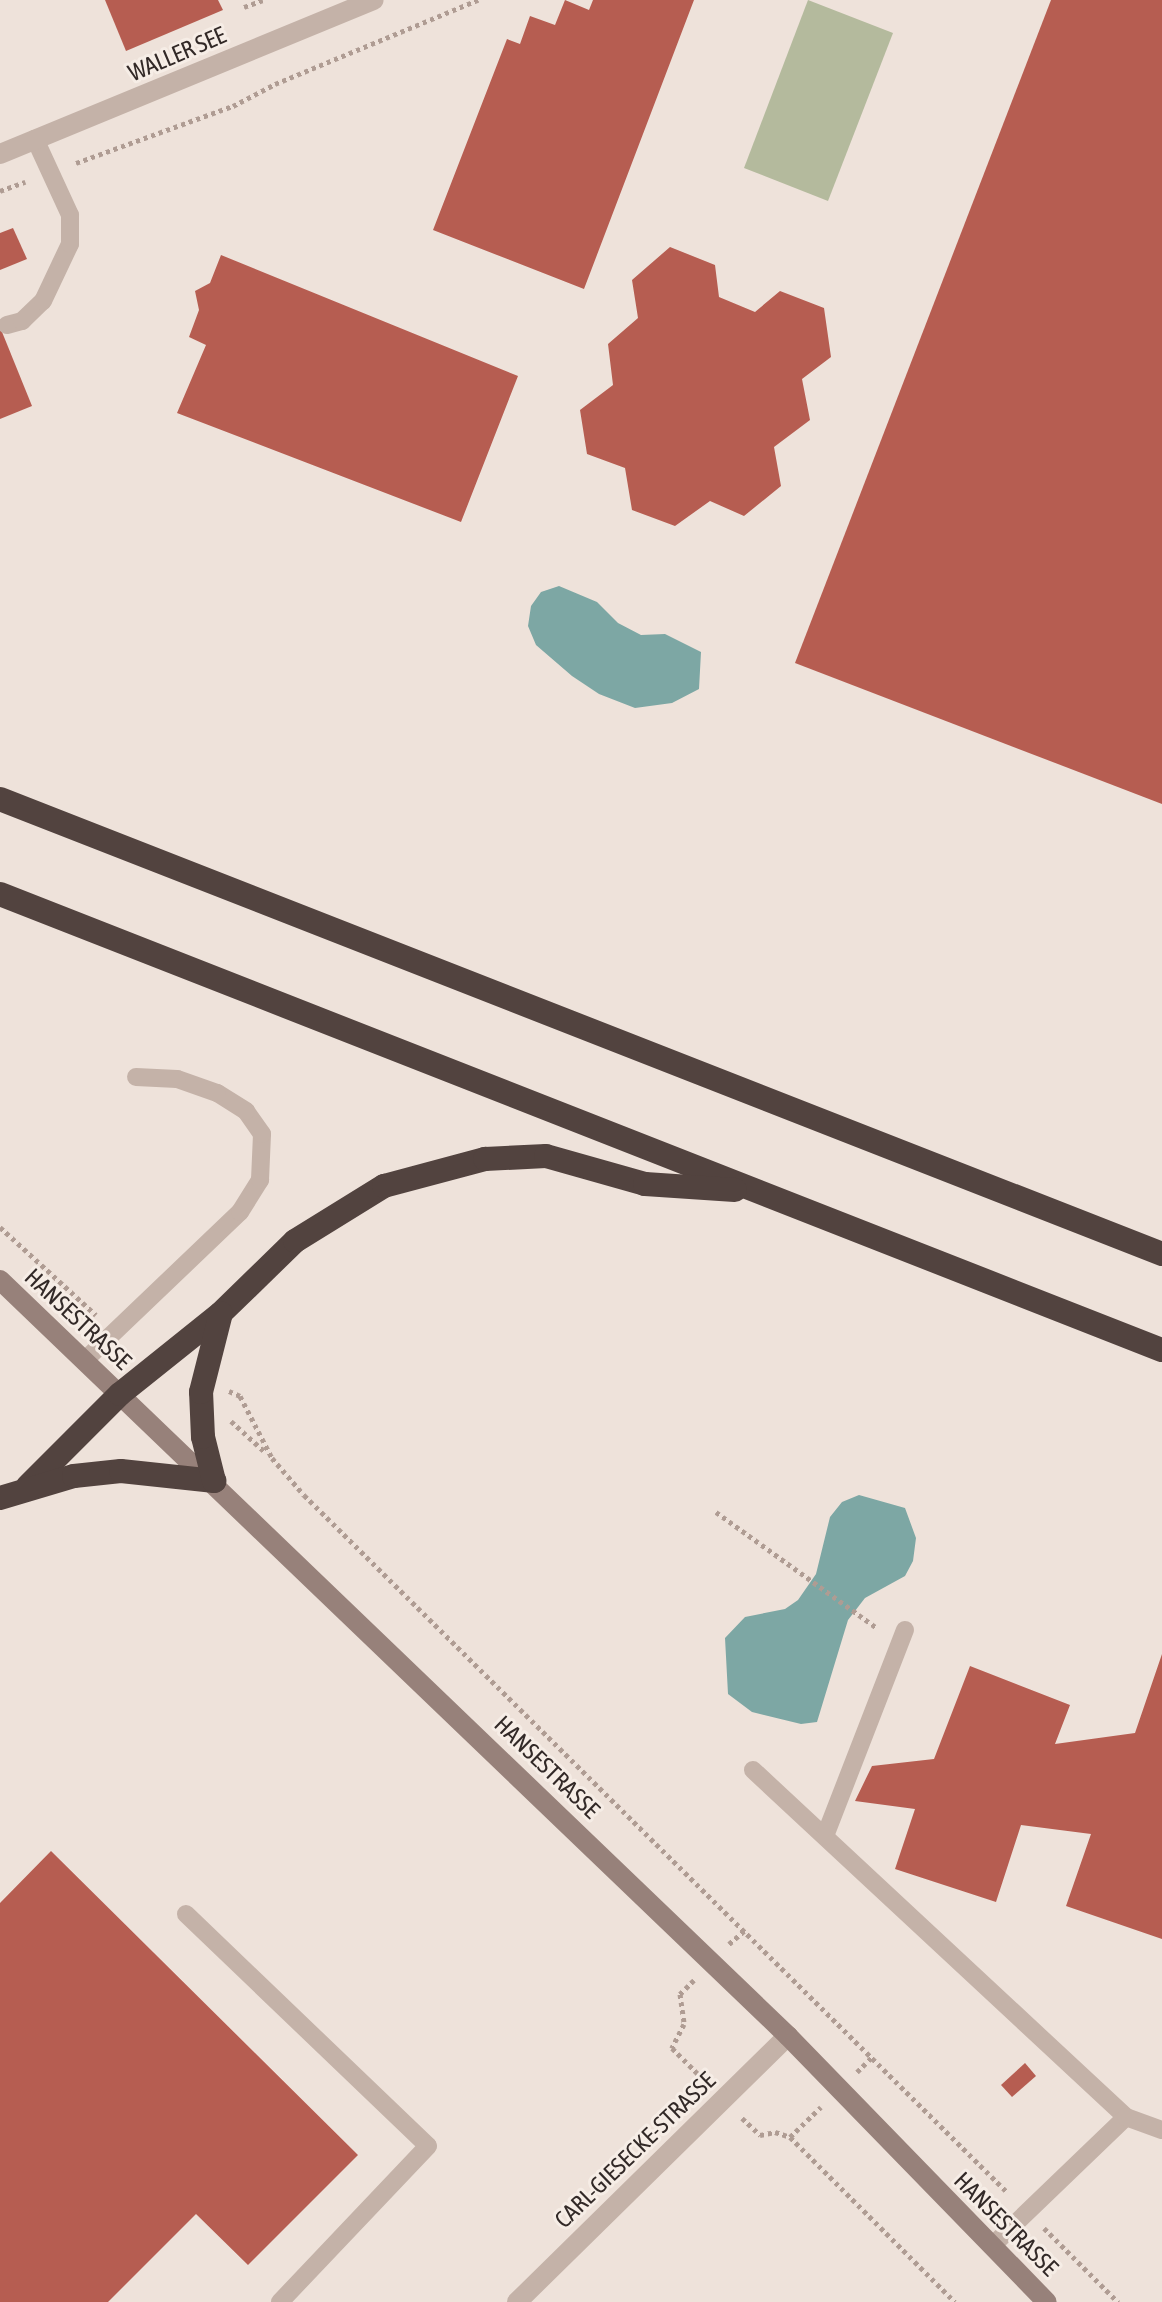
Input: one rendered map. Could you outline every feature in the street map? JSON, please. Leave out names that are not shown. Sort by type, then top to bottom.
[{"type":"highway","points":[[0,799],[1162,1254]]},
{"type":"highway","points":[[0,894],[1162,1350]]},
{"type":"highway","points":[[28,1486],[120,1394],[221,1313],[295,1241],[384,1186],[438,1168],[546,1156],[645,1184],[757,1191]]},
{"type":"highway","points":[[0,1498],[28,1486],[121,1471],[214,1481],[203,1437],[201,1392],[221,1313]]},
{"type":"main road","name":"HANSESTRASSE","points":[[0,1280],[214,1481],[788,2036],[1047,2302]]},
{"type":"street","name":"WALLER SEE","points":[[0,154],[374,0]]},
{"type":"street","name":"CARL-GIESECKE-STRASSE","points":[[517,2302],[788,2036]]},
{"type":"lane","points":[[7,325],[35,311],[67,260],[70,215],[35,139]]},
{"type":"lane","points":[[84,1361],[240,1212],[260,1180],[264,1162],[262,1134],[246,1111],[177,1079],[136,1077]]},
{"type":"lane","points":[[825,1836],[905,1630]]},
{"type":"lane","points":[[753,1770],[1126,2117],[1162,2130]]},
{"type":"lane","points":[[186,1914],[428,2146],[280,2302]]},
{"type":"lane","points":[[992,2246],[1126,2117]]},
{"type":"path","points":[[244,7],[263,0]]},
{"type":"path","points":[[0,191],[233,106],[275,84],[478,0]]},
{"type":"path","points":[[0,1227],[115,1331]]},
{"type":"path","points":[[201,1392],[229,1391],[240,1396],[272,1458]]},
{"type":"path","points":[[232,1422],[272,1458],[1118,2302]]},
{"type":"path","points":[[716,1512],[863,1618]]},
{"type":"path","points":[[746,1929],[680,1994],[684,2024],[672,2048],[760,2135],[775,2132],[790,2137],[955,2302]]},
{"type":"green space","points":[[808,0],[893,33],[828,201],[744,168]]},
{"type":"water","points":[[559,586],[597,602],[618,623],[641,635],[665,634],[701,652],[699,689],[672,703],[635,708],[599,694],[572,676],[536,645],[528,626],[531,606],[541,592]]},
{"type":"water","points":[[859,1495],[905,1508],[916,1538],[913,1561],[905,1576],[865,1598],[848,1620],[817,1722],[801,1724],[752,1712],[728,1694],[725,1638],[745,1617],[785,1609],[798,1600],[816,1574],[830,1517],[842,1502]]},
{"type":"building","points":[[105,0],[218,0],[223,10],[126,51]]},
{"type":"building","points":[[565,0],[589,10],[593,0],[694,0],[584,289],[433,230],[507,39],[520,44],[530,16],[555,25]]},
{"type":"building","points":[[1051,0],[1162,0],[1162,804],[795,663]]},
{"type":"building","points":[[13,228],[27,259],[0,270],[0,233]]},
{"type":"building","points":[[670,247],[715,265],[719,297],[755,312],[780,291],[824,308],[831,357],[802,379],[810,420],[774,447],[781,486],[744,516],[710,501],[675,526],[632,510],[625,468],[587,454],[580,410],[613,385],[608,344],[638,318],[632,280]]},
{"type":"building","points":[[221,255],[518,376],[461,522],[177,413],[206,345],[189,337],[199,310],[195,291],[210,283]]},
{"type":"building","points":[[0,327],[32,406],[0,419]]},
{"type":"building","points":[[1162,1654],[1162,1939],[1066,1906],[1091,1834],[1021,1825],[996,1902],[895,1869],[915,1809],[855,1801],[872,1766],[934,1759],[970,1666],[1070,1705],[1055,1744],[1135,1733]]},
{"type":"building","points":[[51,1851],[358,2155],[248,2265],[196,2214],[108,2302],[0,2302],[0,1903]]},
{"type":"building","points":[[1025,2063],[1036,2076],[1012,2097],[1001,2085]]}]
